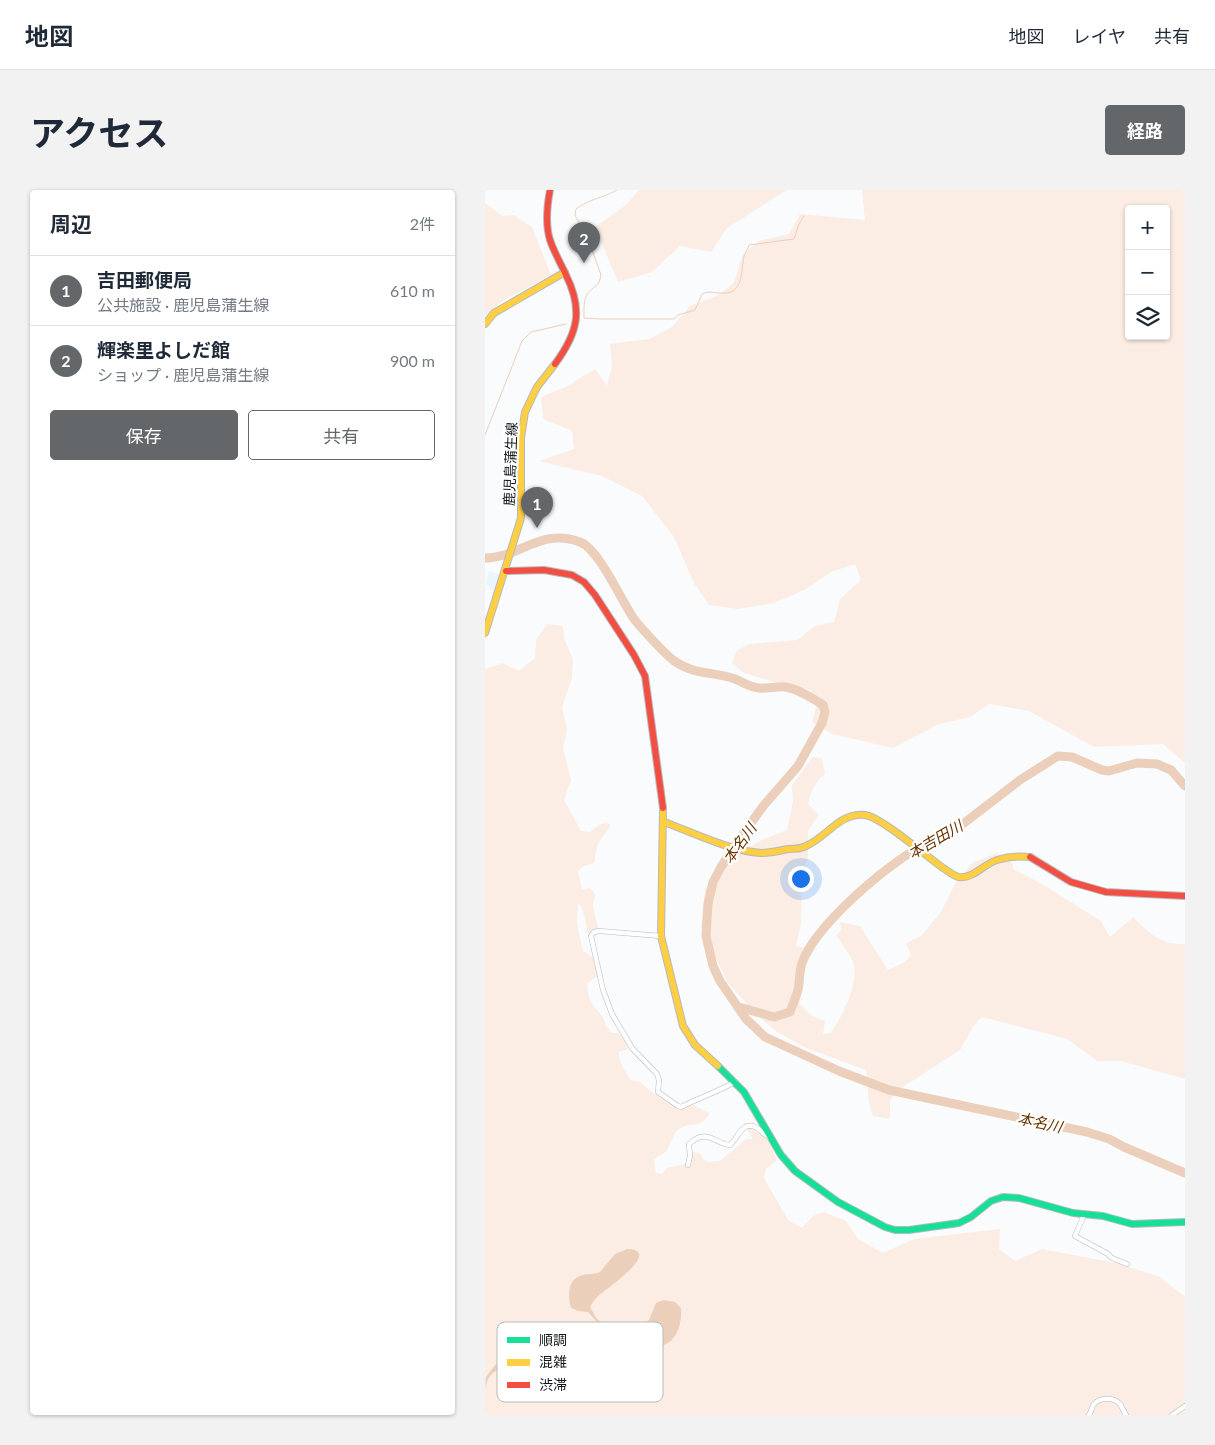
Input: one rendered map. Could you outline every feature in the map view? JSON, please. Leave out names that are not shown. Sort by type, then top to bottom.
[{"type":"street","name":"鹿児島蒲生線","points":[[485,633],[519,527],[521,508],[521,440],[525,412],[537,386],[566,349],[573,336],[577,316],[574,294],[550,239],[547,210],[550,190]]},
{"type":"street","points":[[485,324],[494,313],[565,272]]},
{"type":"street","points":[[506,571],[560,572],[578,577],[589,587],[634,655],[645,676],[649,692],[664,822],[661,936],[680,1018],[687,1036],[697,1049],[743,1090],[784,1160],[798,1175],[871,1221],[886,1228],[909,1230],[965,1221],[976,1216],[987,1202],[993,1198],[1008,1196],[1084,1215],[1101,1215],[1130,1224],[1185,1222]]},
{"type":"street","points":[[664,822],[741,850],[763,853],[805,847],[820,838],[841,820],[859,815],[873,817],[920,852],[949,872],[960,877],[968,876],[997,860],[1020,856],[1038,860],[1071,882],[1106,892],[1185,896]]},
{"type":"street","points":[[661,936],[599,931],[594,932],[591,936],[603,990],[612,1014],[632,1048],[657,1074],[659,1080],[658,1092],[678,1106],[681,1107],[693,1100],[713,1094],[735,1082]]},
{"type":"street","points":[[688,1165],[691,1156],[689,1144],[706,1136],[730,1145],[742,1129],[746,1126],[752,1126],[759,1129],[763,1135],[771,1138]]},
{"type":"street","points":[[1084,1215],[1075,1236],[1109,1254],[1112,1258],[1127,1264]]},
{"type":"street","points":[[1089,1415],[1098,1400],[1111,1399],[1120,1404],[1125,1415]]},
{"type":"street","points":[[1172,1415],[1185,1406]]},
{"type":"shaded area","points":[[639,190],[787,190],[727,228],[711,252],[680,246],[652,272],[618,282],[595,227],[626,205]]},
{"type":"shaded area","points":[[862,190],[1185,190],[1185,763],[1163,744],[1094,747],[1029,711],[989,704],[970,717],[939,724],[893,748],[832,734],[812,722],[818,699],[810,690],[791,687],[744,673],[732,663],[737,650],[750,644],[797,640],[815,626],[834,622],[840,599],[861,580],[855,564],[831,572],[806,589],[774,603],[738,609],[709,605],[694,583],[674,537],[642,496],[602,476],[539,461],[574,449],[572,431],[543,419],[541,397],[566,387],[595,369],[607,386],[612,366],[610,344],[649,339],[672,327],[690,306],[717,296],[734,282],[743,254],[759,241],[789,234],[800,214],[865,220]]},
{"type":"shaded area","points":[[485,203],[503,216],[514,215],[532,227],[551,275],[504,300],[485,316]]},
{"type":"shaded area","points":[[489,571],[499,574],[495,591],[489,589],[490,586],[485,585]]},
{"type":"shaded area","points":[[547,624],[563,626],[564,638],[573,660],[572,678],[562,707],[567,729],[563,748],[571,780],[564,800],[581,831],[590,832],[602,824],[610,824],[610,827],[598,843],[594,863],[582,867],[578,872],[582,890],[590,888],[595,894],[593,906],[599,931],[593,931],[590,934],[586,933],[587,927],[582,907],[579,904],[577,921],[583,951],[596,960],[598,976],[587,983],[589,998],[603,1018],[605,1025],[612,1033],[618,1033],[624,1039],[628,1049],[619,1052],[619,1058],[631,1080],[640,1082],[678,1108],[692,1103],[696,1107],[710,1113],[699,1124],[684,1126],[676,1132],[668,1149],[654,1160],[656,1173],[662,1174],[667,1168],[685,1164],[693,1152],[701,1154],[707,1162],[720,1161],[747,1139],[753,1139],[747,1129],[748,1127],[758,1131],[766,1138],[776,1161],[766,1169],[764,1178],[788,1220],[802,1228],[814,1215],[824,1212],[846,1221],[858,1239],[883,1253],[914,1239],[1000,1229],[999,1249],[1015,1261],[1042,1249],[1116,1263],[1160,1277],[1185,1297],[1185,1415],[485,1415],[485,669],[503,663],[519,671],[535,658],[536,640]]},
{"type":"shaded area","points":[[813,757],[822,758],[825,774],[814,787],[808,804],[819,815],[808,831],[808,858],[802,872],[801,924],[796,946],[814,950],[805,966],[799,1003],[812,1016],[825,1021],[823,1034],[831,1033],[840,1018],[849,999],[854,979],[855,970],[853,962],[836,935],[841,930],[840,922],[860,926],[888,970],[905,962],[911,955],[906,943],[921,936],[941,912],[956,882],[972,863],[997,853],[1013,864],[1013,869],[1042,884],[1101,921],[1110,937],[1133,917],[1156,937],[1169,943],[1185,944],[1185,1079],[1121,1061],[1097,1061],[1067,1039],[982,1017],[973,1027],[960,1050],[895,1092],[890,1101],[890,1119],[873,1116],[866,1070],[806,1048],[776,1031],[759,1017],[728,983],[701,928],[705,889],[738,852],[787,830],[793,802],[792,785]]},
{"type":"shaded area","points":[[627,1249],[637,1251],[639,1256],[629,1271],[597,1297],[590,1307],[597,1319],[602,1322],[598,1322],[588,1312],[571,1308],[569,1290],[576,1278],[600,1272],[615,1254]]},
{"type":"shaded area","points":[[663,1300],[675,1302],[681,1308],[681,1319],[678,1329],[674,1337],[663,1345],[663,1322],[646,1322],[649,1320],[656,1303]]},
{"type":"shaded area","points":[[497,1364],[497,1370],[491,1375],[485,1389],[486,1377]]},
{"type":"waterway","points":[[617,190],[576,209],[575,215],[590,244],[601,275],[598,284],[586,297],[584,318],[674,319],[678,315],[695,310],[702,294],[708,292],[732,292],[736,288],[741,279],[744,256],[749,245],[794,239],[804,216]]},
{"type":"waterway","points":[[485,435],[522,341],[531,332],[566,324]]},
{"type":"waterway","name":"本名川","points":[[485,558],[498,557],[542,540],[566,538],[580,542],[595,555],[634,619],[673,660],[689,669],[735,679],[749,686],[791,688],[806,694],[823,705],[825,712],[822,723],[798,766],[764,805],[721,867],[713,882],[708,904],[706,936],[713,966],[720,981],[746,1019],[765,1037],[839,1071],[889,1090],[1087,1132],[1109,1139],[1185,1173]]},
{"type":"waterway","name":"本吉田川","points":[[739,1007],[774,1017],[790,1012],[798,990],[802,963],[811,945],[845,905],[891,866],[936,837],[955,830],[1020,780],[1058,756],[1072,757],[1102,770],[1109,771],[1137,763],[1157,764],[1171,770],[1185,786]]},
{"type":"traffic: fast","points":[[718,1066],[744,1092],[781,1155],[795,1171],[838,1202],[885,1227],[895,1230],[909,1230],[959,1223],[971,1217],[991,1201],[1003,1197],[1019,1198],[1073,1213],[1103,1216],[1132,1224],[1185,1222]]},
{"type":"traffic: slow","points":[[485,324],[494,313],[565,272]]},
{"type":"traffic: slow","points":[[485,633],[521,518],[521,438],[525,412],[537,387],[555,364]]},
{"type":"traffic: slow","points":[[663,808],[661,936],[683,1026],[695,1045],[718,1066]]},
{"type":"traffic: slow","points":[[664,822],[737,849],[764,853],[804,847],[814,842],[848,817],[865,815],[882,822],[943,868],[959,877],[974,874],[997,860],[1013,857],[1030,857]]},
{"type":"traffic: jam","points":[[550,190],[547,215],[548,234],[553,249],[572,288],[576,311],[573,332],[563,353],[555,364]]},
{"type":"traffic: jam","points":[[506,571],[544,570],[572,575],[584,582],[595,595],[634,655],[645,676],[663,808]]},
{"type":"traffic: jam","points":[[1030,857],[1071,882],[1106,892],[1185,896]]},
{"type":"place","name":"輝楽里よしだ館","points":[[584,263]]},
{"type":"place","name":"吉田郵便局","points":[[537,528]]}]
